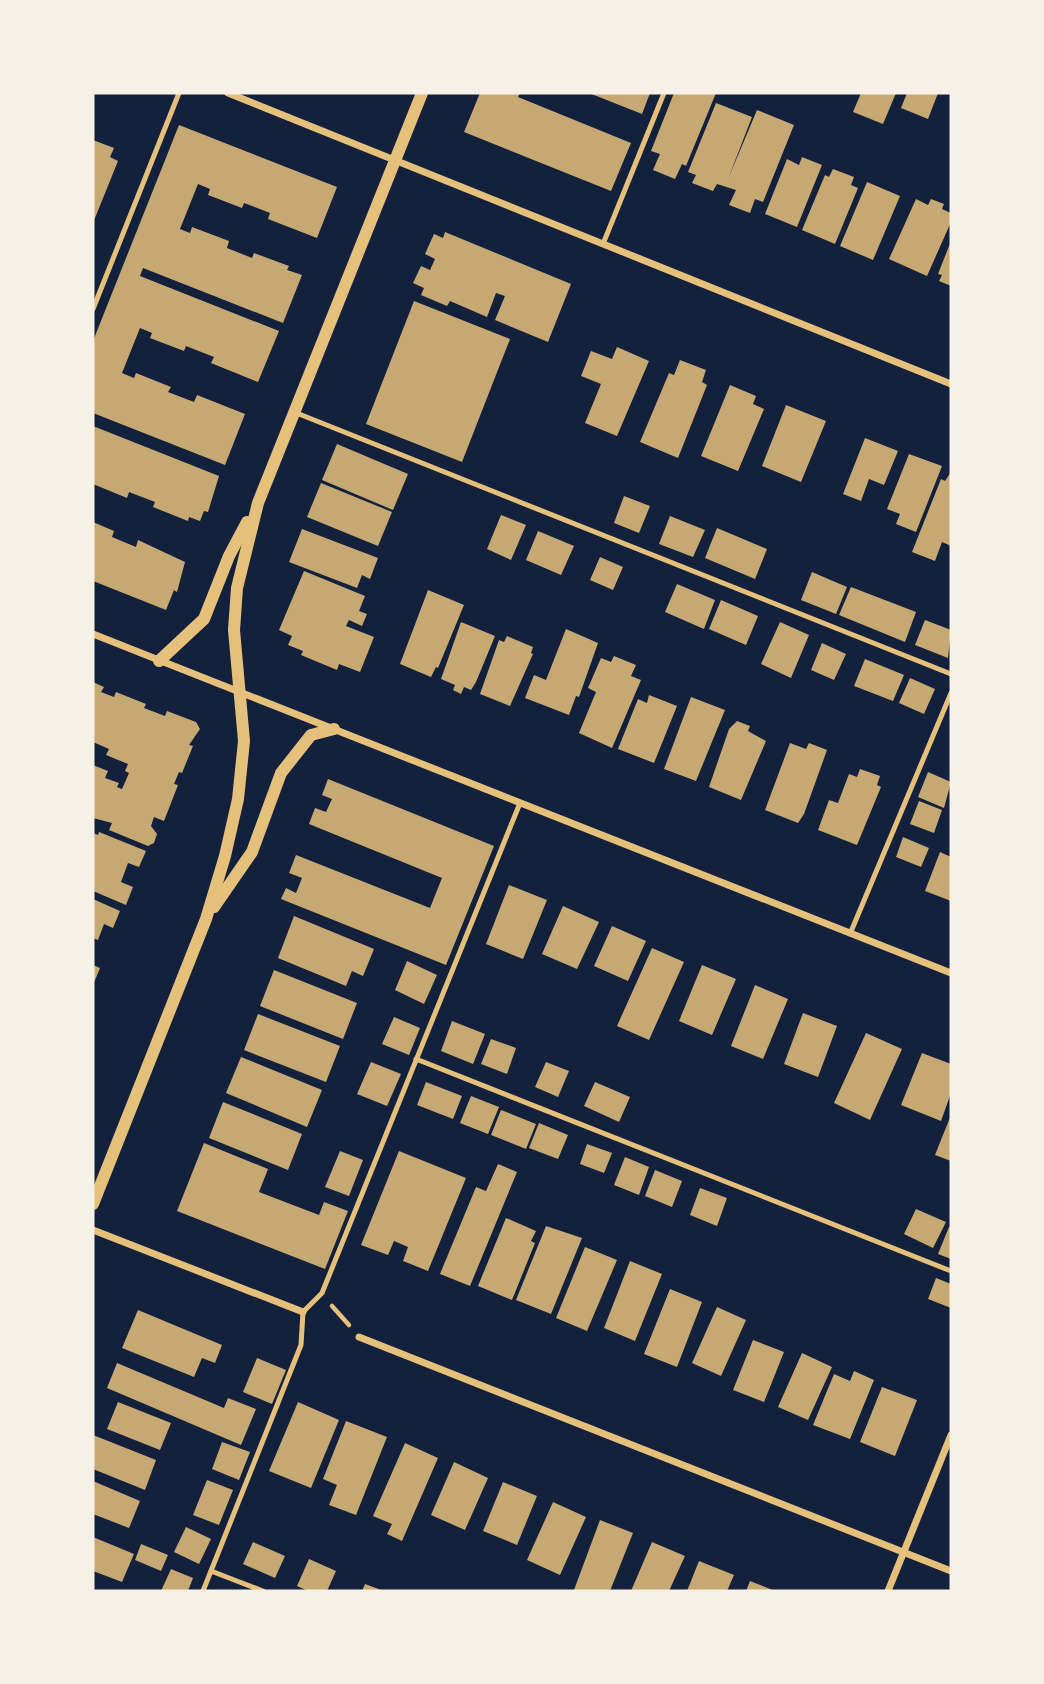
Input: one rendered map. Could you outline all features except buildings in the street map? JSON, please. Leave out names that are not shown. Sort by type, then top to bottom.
[{"type":"street","points":[[228,93],[951,384]]},
{"type":"street","points":[[159,660],[204,619],[229,556],[258,503],[422,93]]},
{"type":"street","points":[[93,1204],[206,919],[225,856],[238,799],[244,741],[234,630],[237,588],[258,503]]},
{"type":"street","points":[[93,634],[951,973]]},
{"type":"street","points":[[206,919],[252,852],[281,773],[311,735],[334,729]]},
{"type":"street","points":[[93,1230],[303,1312]]},
{"type":"street","points":[[359,1337],[951,1571]]},
{"type":"street","points":[[888,1591],[951,1435]]},
{"type":"lane","points":[[93,309],[179,93]]},
{"type":"lane","points":[[603,244],[664,93]]},
{"type":"lane","points":[[294,412],[951,674]]},
{"type":"lane","points":[[850,934],[951,693]]},
{"type":"lane","points":[[203,1591],[301,1345],[303,1312],[322,1293],[520,803]]},
{"type":"lane","points":[[416,1059],[951,1271]]},
{"type":"lane","points":[[211,1571],[263,1591]]},
{"type":"path","points":[[322,1293],[359,1337]]}]
